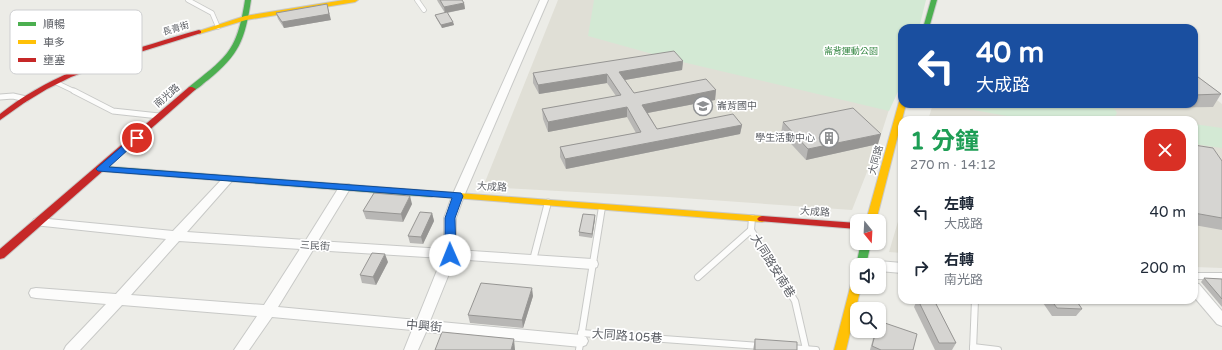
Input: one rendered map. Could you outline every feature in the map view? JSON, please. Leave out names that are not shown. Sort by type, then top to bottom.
[{"type":"street","name":"南光路","points":[[0,255],[228,58],[238,44],[243,31],[248,0]]},
{"type":"street","name":"長青街","points":[[142,50],[245,18],[326,3],[355,0]]},
{"type":"street","points":[[411,350],[450,255],[450,218],[458,196],[544,0]]},
{"type":"street","points":[[927,24],[934,0]]},
{"type":"street","name":"長青街","points":[[12,107],[55,82],[74,74]]},
{"type":"street","points":[[0,109],[12,107]]},
{"type":"street","points":[[0,118],[12,107]]},
{"type":"street","name":"大同路","points":[[873,214],[898,119]]},
{"type":"street","name":"大成路","points":[[101,169],[850,225]]},
{"type":"street","points":[[71,350],[228,179]]},
{"type":"street","points":[[241,350],[268,311],[345,187]]},
{"type":"street","name":"三民街","points":[[38,222],[176,236],[592,264]]},
{"type":"street","points":[[886,267],[898,268]]},
{"type":"street","points":[[36,293],[120,298],[268,311]]},
{"type":"street","points":[[1198,293],[1222,320]]},
{"type":"street","points":[[840,350],[854,294]]},
{"type":"street","name":"中興街","points":[[268,311],[580,341]]},
{"type":"lane","points":[[188,0],[212,13],[218,26]]},
{"type":"lane","points":[[417,0],[424,10]]},
{"type":"lane","points":[[55,82],[113,111],[161,116]]},
{"type":"lane","points":[[0,97],[13,96],[26,99]]},
{"type":"lane","points":[[533,260],[548,202]]},
{"type":"lane","points":[[580,341],[602,207]]},
{"type":"lane","name":"大同路安南巷","points":[[752,218],[751,230],[795,301],[806,349]]},
{"type":"lane","name":"大同路安南巷","points":[[698,277],[751,230]]},
{"type":"lane","points":[[1198,276],[1222,276]]},
{"type":"lane","points":[[975,304],[973,349],[998,350]]},
{"type":"lane","name":"大同路105巷","points":[[580,341],[768,346]]},
{"type":"lane","points":[[783,348],[816,350]]},
{"type":"shaded area","name":"崙背國中","points":[[558,0],[851,0],[898,64],[898,82],[878,144],[852,210],[668,197],[483,187]]},
{"type":"shaded area","points":[[1198,85],[1222,104],[1222,268],[1198,267],[1198,116],[929,116],[932,108],[1198,108]]},
{"type":"shaded area","points":[[898,222],[898,253],[889,252]]},
{"type":"green space","name":"崙背運動公園","points":[[594,0],[926,0],[920,24],[898,24],[898,92],[889,111],[674,60],[588,36]]},
{"type":"green space","points":[[963,108],[1114,108],[1117,113],[1115,116],[1007,116]]},
{"type":"green space","points":[[1198,125],[1222,128],[1222,148],[1198,145]]},
{"type":"building","points":[[440,0],[462,0],[464,3],[444,7]]},
{"type":"building","points":[[327,4],[329,14],[282,22],[276,13]]},
{"type":"building","points":[[447,12],[453,22],[441,25],[435,15]]},
{"type":"building","points":[[674,51],[683,61],[619,72],[634,93],[706,79],[716,90],[642,105],[657,129],[733,114],[742,125],[565,159],[560,147],[641,132],[627,107],[548,122],[542,109],[621,95],[607,74],[538,85],[533,73]]},
{"type":"building","points":[[1198,77],[1221,94],[1198,95]]},
{"type":"building","points":[[853,108],[881,134],[808,149],[783,122]]},
{"type":"building","points":[[1198,146],[1213,148],[1222,161],[1222,218],[1198,214]]},
{"type":"building","points":[[374,193],[410,196],[401,214],[363,211]]},
{"type":"building","points":[[420,212],[432,213],[421,237],[408,236]]},
{"type":"building","points":[[583,214],[595,215],[592,234],[579,232]]},
{"type":"building","points":[[372,253],[385,254],[373,277],[360,275]]},
{"type":"building","points":[[1204,278],[1222,279],[1222,299]]},
{"type":"building","points":[[481,283],[532,288],[522,320],[468,315]]},
{"type":"building","points":[[920,304],[936,304],[956,343],[939,343]]},
{"type":"building","points":[[1054,304],[1079,304],[1082,309],[1057,308]]},
{"type":"building","points":[[886,323],[917,334],[913,350],[881,350],[872,346],[874,338],[886,338]]},
{"type":"building","points":[[442,332],[514,339],[511,350],[435,350]]},
{"type":"building","points":[[755,339],[797,342],[797,350],[755,350]]},
{"type":"traffic: fast","points":[[192,89],[233,52],[240,38],[248,0]]},
{"type":"traffic: fast","points":[[927,24],[934,0]]},
{"type":"traffic: fast","points":[[101,169],[432,194]]},
{"type":"traffic: fast","points":[[863,258],[864,250]]},
{"type":"traffic: slow","points":[[199,32],[245,18],[355,0]]},
{"type":"traffic: slow","points":[[899,116],[901,108]]},
{"type":"traffic: slow","points":[[873,214],[898,119]]},
{"type":"traffic: slow","points":[[432,194],[762,219]]},
{"type":"traffic: slow","points":[[840,350],[854,294]]},
{"type":"traffic: jam","points":[[142,50],[199,32]]},
{"type":"traffic: jam","points":[[0,118],[21,101],[44,87],[72,74]]},
{"type":"traffic: jam","points":[[0,255],[192,89]]},
{"type":"traffic: jam","points":[[762,219],[850,225]]},
{"type":"place","name":"崙背國中","points":[[703,106]]},
{"type":"place","name":"學生活動中心","points":[[829,138]]},
{"type":"route","points":[[137,138],[101,169],[458,196],[450,218],[450,255]]}]
